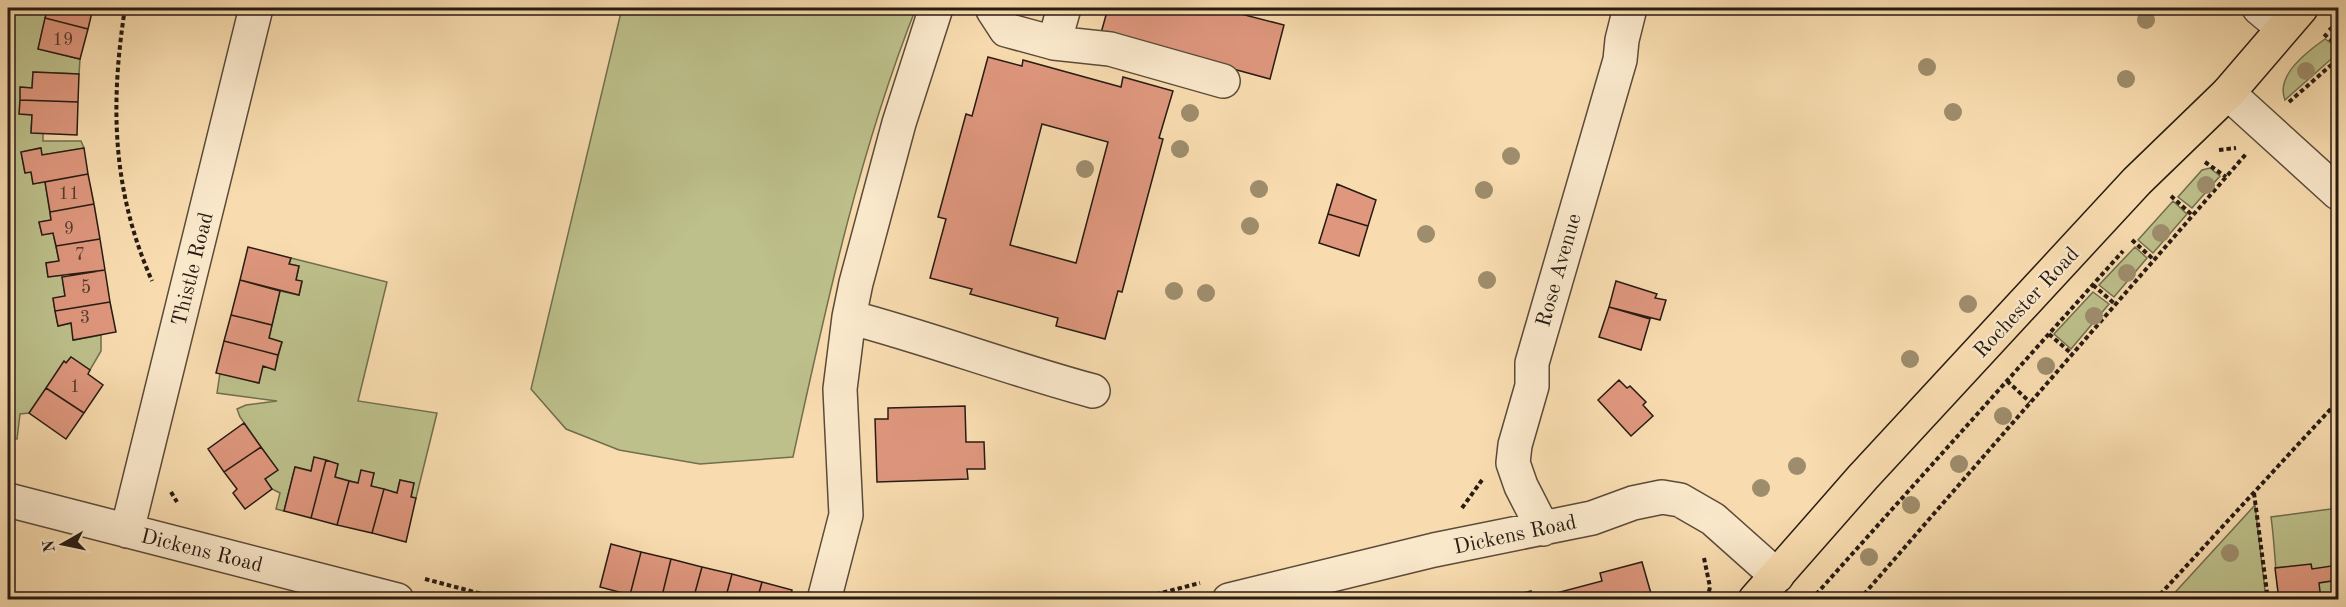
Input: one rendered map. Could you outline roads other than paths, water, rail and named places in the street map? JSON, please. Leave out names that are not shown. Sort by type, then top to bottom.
[{"type":"main road","name":"Rochester Road","points":[[1755,600],[1863,477],[2137,181],[2228,93],[2281,14]]},
{"type":"street","name":"Thistle Road","points":[[127,531],[256,8]]},
{"type":"street","points":[[824,600],[847,511],[840,389],[849,317],[899,123],[936,8]]},
{"type":"street","points":[[985,8],[1006,30],[1054,43],[1110,49],[1223,81]]},
{"type":"street","points":[[1054,43],[1064,8]]},
{"type":"street","name":"Rose Avenue","points":[[1543,529],[1517,476],[1513,464],[1515,445],[1532,386],[1532,363],[1620,60],[1622,40],[1630,8]]},
{"type":"street","points":[[2228,93],[2338,193]]},
{"type":"street","points":[[849,317],[983,356],[1005,367],[1093,391]]},
{"type":"street","name":"Dickens Road","points":[[1220,590],[1543,529],[1592,518],[1644,500],[1675,498],[1718,523],[1776,576]]},
{"type":"street","name":"Dickens Road","points":[[8,500],[397,600]]}]
